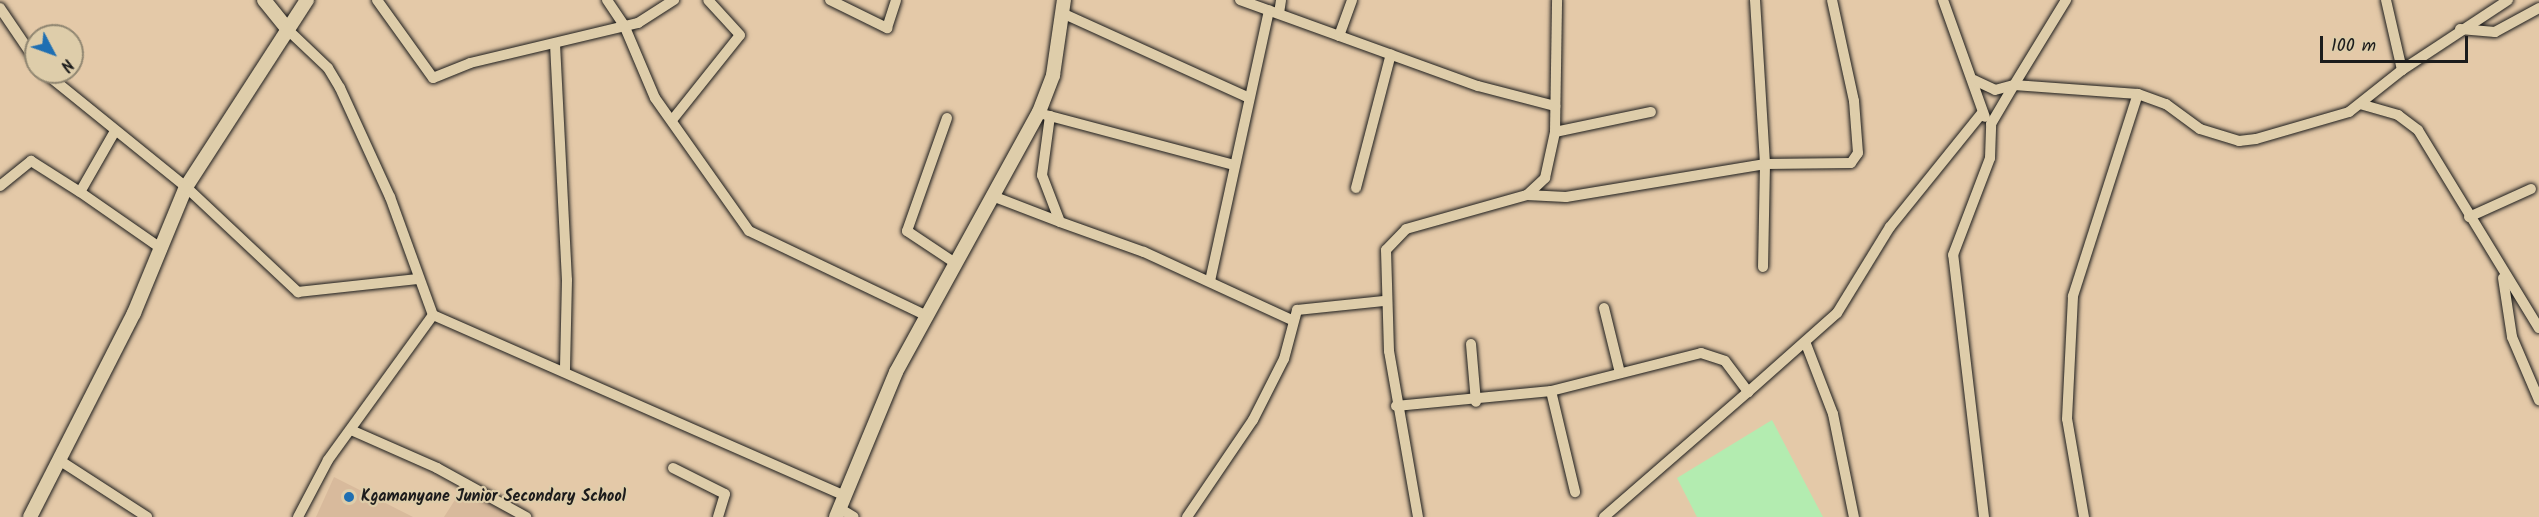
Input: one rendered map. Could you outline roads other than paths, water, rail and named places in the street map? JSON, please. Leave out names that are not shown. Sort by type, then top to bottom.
[{"type":"street","points":[[264,0],[288,30],[328,68],[340,88],[390,197],[417,279],[433,315],[565,371],[840,507],[854,517]]},
{"type":"street","points":[[30,517],[162,249],[186,187],[307,0]]},
{"type":"street","points":[[377,0],[433,78],[470,63],[555,44],[648,19],[674,0]]},
{"type":"street","points":[[607,0],[624,25],[642,76],[741,222],[758,239],[927,316]]},
{"type":"street","points":[[673,119],[740,35],[708,0]]},
{"type":"street","points":[[830,0],[886,28],[896,0]]},
{"type":"street","points":[[1240,0],[1478,86],[1555,106]]},
{"type":"street","points":[[1210,281],[1247,97],[1274,12],[1281,0]]},
{"type":"street","points":[[1340,36],[1352,0]]},
{"type":"street","points":[[1527,195],[1545,178],[1555,132],[1557,0]]},
{"type":"street","points":[[1755,0],[1765,164],[1763,267]]},
{"type":"street","points":[[1418,517],[1396,406],[1384,301],[1386,250],[1397,234],[1527,195],[1566,197],[1765,164],[1857,159],[1852,83],[1832,0]]},
{"type":"street","points":[[1943,0],[1974,80],[1982,113],[1991,124]]},
{"type":"street","points":[[1984,517],[1952,273],[1955,239],[1990,158],[1991,124],[2066,0]]},
{"type":"street","points":[[2386,0],[2402,69]]},
{"type":"street","points":[[1974,80],[1995,90],[2014,85],[2138,94],[2166,104],[2200,129],[2239,141],[2340,116],[2360,104],[2402,69],[2460,29],[2508,0]]},
{"type":"street","points":[[1060,222],[1042,175],[1044,114],[1053,75],[1063,6],[1247,97]]},
{"type":"street","points":[[0,8],[24,43]]},
{"type":"street","points":[[2460,29],[2495,32],[2539,8]]},
{"type":"street","points":[[555,44],[567,280],[565,371]]},
{"type":"street","points":[[1356,188],[1391,54]]},
{"type":"street","points":[[59,84],[186,187],[298,292],[417,279]]},
{"type":"street","points":[[2084,517],[2067,419],[2073,296],[2138,94]]},
{"type":"street","points":[[2360,104],[2398,115],[2418,130],[2503,274],[2539,328]]},
{"type":"street","points":[[1555,132],[1651,112]]},
{"type":"street","points":[[1604,517],[1806,344],[1837,313],[1895,220],[1982,113]]},
{"type":"street","points":[[1044,114],[1234,165]]},
{"type":"street","points":[[840,507],[927,316],[955,263],[1044,114]]},
{"type":"street","points":[[947,118],[908,231],[955,263]]},
{"type":"street","points":[[80,192],[116,131]]},
{"type":"street","points":[[0,186],[31,161],[162,249]]},
{"type":"street","points":[[2469,217],[2531,189]]},
{"type":"street","points":[[995,197],[1210,281],[1292,320]]},
{"type":"street","points":[[2503,274],[2507,320],[2539,400]]},
{"type":"street","points":[[1186,517],[1253,420],[1284,359],[1292,320],[1301,307],[1384,301]]},
{"type":"street","points":[[1604,309],[1620,373]]},
{"type":"street","points":[[298,517],[314,481],[433,315]]},
{"type":"street","points":[[1471,344],[1476,402]]},
{"type":"street","points":[[1806,344],[1833,414],[1854,517]]},
{"type":"street","points":[[1396,406],[1476,402],[1551,390],[1701,353],[1725,361],[1748,392]]},
{"type":"street","points":[[1551,390],[1575,492]]},
{"type":"street","points":[[351,430],[437,468],[526,517]]},
{"type":"street","points":[[59,460],[147,517]]},
{"type":"street","points":[[673,468],[725,494],[718,517]]},
{"type":"place","name":"Kgamanyane Junior Secondary School","points":[[349,497]]}]
